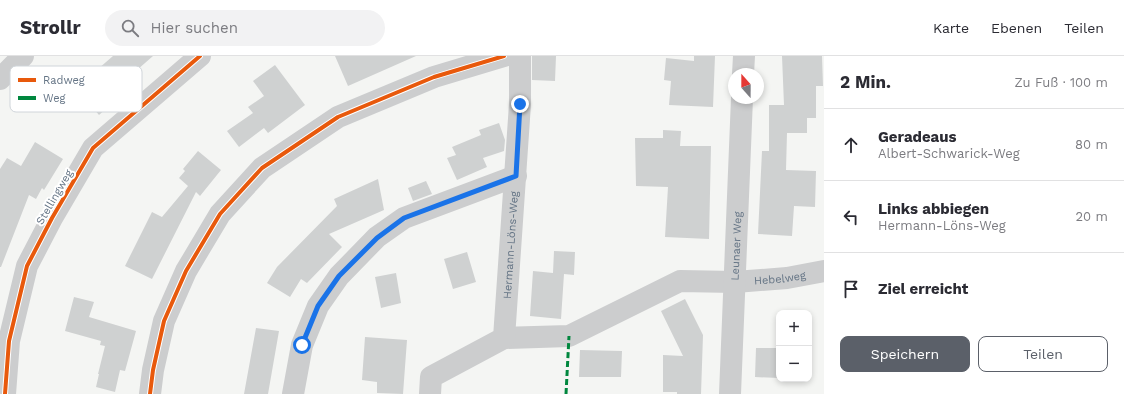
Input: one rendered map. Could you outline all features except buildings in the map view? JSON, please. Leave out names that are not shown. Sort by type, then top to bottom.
[{"type":"street","points":[[13,66],[23,56]]},
{"type":"street","name":"Stellingweg","points":[[142,106],[200,56]]},
{"type":"street","points":[[150,394],[153,370],[164,321],[186,271],[220,214],[262,168],[338,117],[434,77],[504,56]]},
{"type":"street","name":"Hermann-Löns-Weg","points":[[504,338],[516,176],[520,104],[520,56]]},
{"type":"street","points":[[743,68],[744,56]]},
{"type":"street","points":[[0,79],[10,69]]},
{"type":"street","name":"Leunaer Weg","points":[[730,394],[742,104]]},
{"type":"street","name":"Stellingweg","points":[[5,394],[9,341],[27,266],[93,148],[135,112]]},
{"type":"street","points":[[293,394],[302,345],[318,306],[339,276],[377,238],[404,218],[516,176]]},
{"type":"street","name":"Hebelweg","points":[[735,282],[787,278],[824,271]]},
{"type":"street","points":[[430,394],[431,377],[504,338],[569,336],[680,281],[735,282]]},
{"type":"marked path","points":[[566,394],[569,336]]},
{"type":"cycle path","points":[[142,106],[200,56]]},
{"type":"cycle path","points":[[150,394],[153,370],[164,321],[186,271],[220,214],[262,168],[338,117],[434,77],[504,56]]},
{"type":"cycle path","points":[[5,394],[9,341],[27,266],[52,218],[93,148],[135,112]]},
{"type":"route","points":[[302,345],[318,306],[339,276],[377,238],[404,218],[516,176],[520,104]]}]
